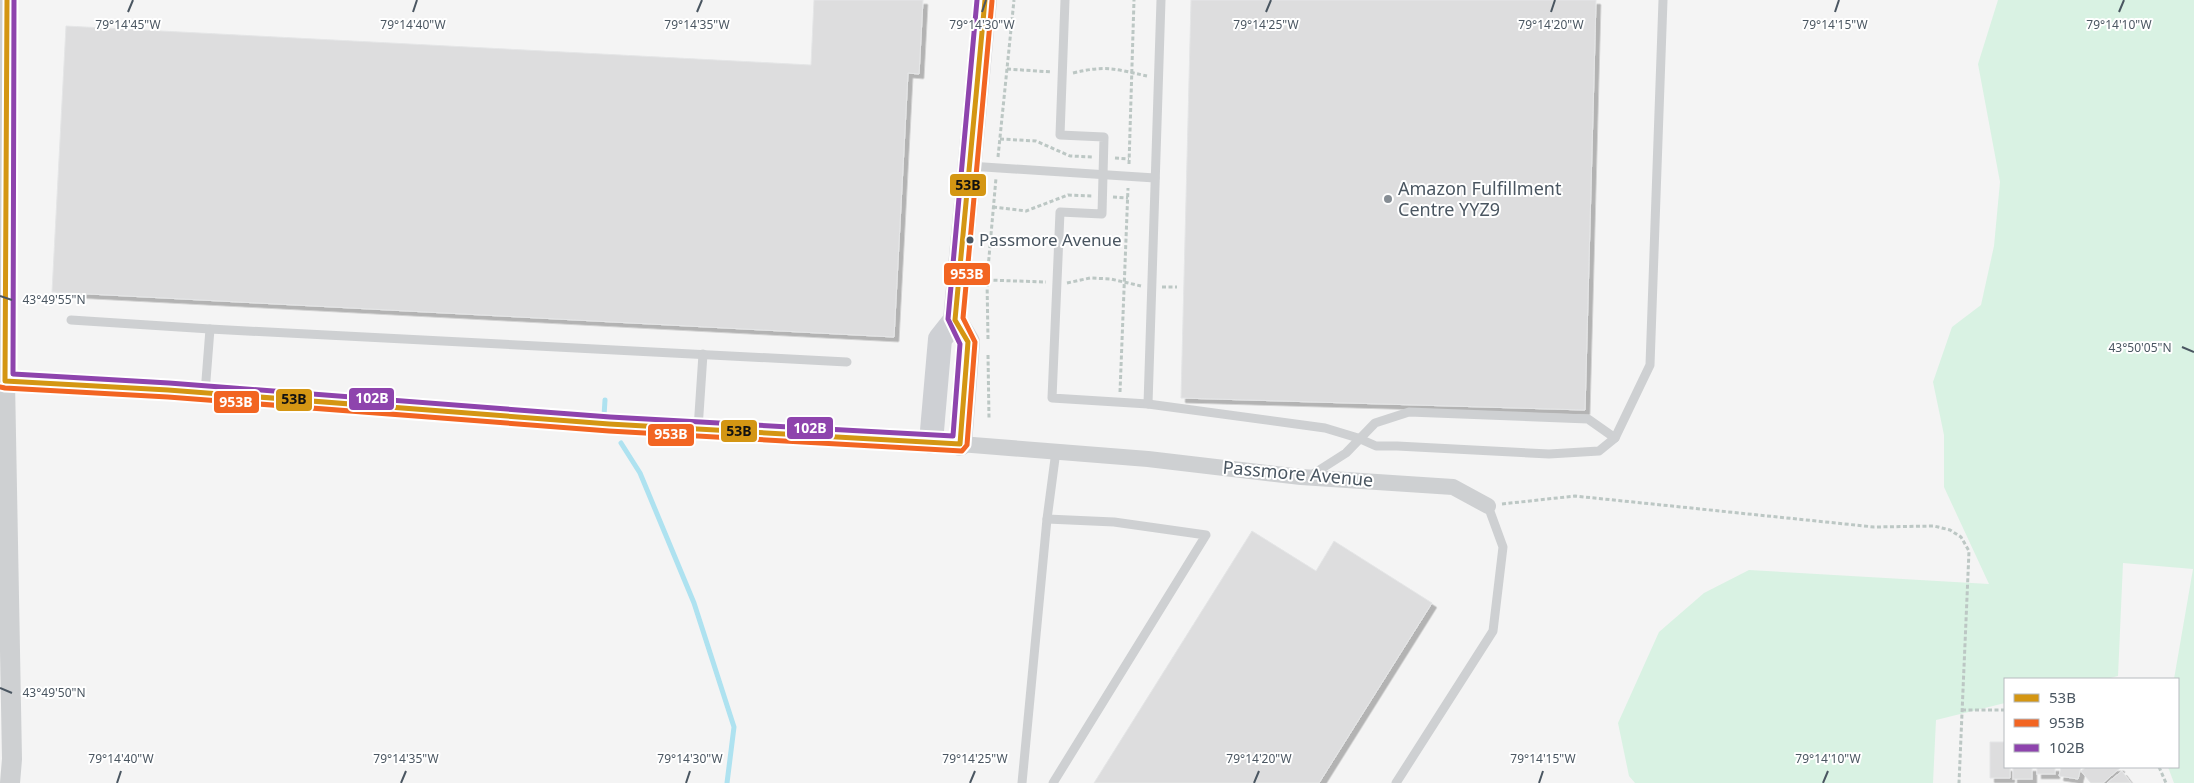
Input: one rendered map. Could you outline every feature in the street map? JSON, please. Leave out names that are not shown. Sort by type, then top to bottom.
[{"type":"main road","points":[[931,442],[940,339],[955,320],[985,0]]},
{"type":"main road","points":[[955,320],[968,342],[960,444]]},
{"type":"street","points":[[7,0],[3,381],[6,759],[10,783]]},
{"type":"street","name":"Passmore Avenue","points":[[3,381],[205,393],[698,430],[931,442],[1148,458],[1308,478],[1453,487],[1488,506]]},
{"type":"lane","points":[[1065,0],[1060,135],[1104,137],[1104,158],[1102,214],[1060,212],[1052,398],[1148,404],[1325,428],[1358,438],[1376,446],[1549,454],[1599,451],[1615,438],[1650,365],[1663,0]]},
{"type":"lane","points":[[1148,404],[1161,0]]},
{"type":"lane","points":[[969,166],[1154,178]]},
{"type":"lane","points":[[72,320],[210,329],[847,362]]},
{"type":"lane","points":[[205,393],[210,329]]},
{"type":"lane","points":[[698,430],[703,354]]},
{"type":"lane","points":[[1308,478],[1346,453],[1374,423],[1409,412],[1588,419],[1615,438]]},
{"type":"lane","points":[[1022,783],[1047,519],[1056,451]]},
{"type":"lane","points":[[1396,783],[1493,631],[1503,547],[1488,506]]},
{"type":"lane","points":[[1047,519],[1114,522],[1206,535],[1053,783]]},
{"type":"path","points":[[988,339],[987,280],[1014,0]]},
{"type":"path","points":[[1120,402],[1134,0]]},
{"type":"path","points":[[1007,69],[1072,73],[1096,67],[1158,78]]},
{"type":"path","points":[[1000,139],[1036,141],[1070,156],[1129,159]]},
{"type":"path","points":[[987,280],[1057,283],[1090,278],[1124,281],[1138,286],[1177,287]]},
{"type":"path","points":[[988,349],[989,419]]},
{"type":"path","points":[[1488,506],[1574,496],[1874,527],[1934,526],[1950,530],[1961,537],[1969,551],[1959,783]]},
{"type":"path","points":[[1962,710],[2004,710]]},
{"type":"path","points":[[2159,768],[2166,783]]},
{"type":"green space","points":[[1998,0],[2194,0],[2194,783],[2174,783],[2168,768],[2179,768],[2179,678],[2174,678],[2193,569],[2123,563],[2118,676],[2110,678],[2004,678],[2004,703],[1936,720],[1933,783],[1635,783],[1629,776],[1618,723],[1659,632],[1704,593],[1749,570],[1989,584],[1944,487],[1944,435],[1933,382],[1952,327],[1981,305],[1994,246],[2000,182],[1978,64]]},
{"type":"building","points":[[814,0],[923,0],[919,74],[908,73],[894,337],[52,292],[66,26],[811,65]]},
{"type":"building","name":"Amazon Fulfillment Centre YYZ9","points":[[1191,0],[1596,0],[1585,410],[1181,398]]},
{"type":"building","points":[[1252,531],[1316,571],[1334,541],[1432,603],[1319,783],[1094,783]]},
{"type":"building","points":[[1990,742],[2004,742],[2004,768],[2010,768],[2010,778],[1990,778]]},
{"type":"building","points":[[2013,768],[2032,768],[2032,779],[2013,779]]},
{"type":"building","points":[[2037,768],[2055,768],[2055,774],[2037,774]]},
{"type":"building","points":[[2061,768],[2081,768],[2078,779],[2059,776]]},
{"type":"building","points":[[2085,768],[2120,768],[2103,783],[2091,783],[2081,771]]},
{"type":"building","points":[[2122,771],[2131,783],[2107,783]]},
{"type":"waterway","points":[[604,416],[605,400]]},
{"type":"waterway","points":[[621,443],[640,473],[694,603],[734,727],[727,783]]},
{"type":"transit line","name":"53B","points":[[7,0],[5,381],[168,390],[609,424],[960,444],[968,342],[955,320],[985,0]]},
{"type":"transit line","name":"102B","points":[[14,0],[13,374],[169,383],[610,417],[953,436],[960,344],[948,319],[977,0]]},
{"type":"transit line","name":"953B","points":[[0,387],[168,397],[609,431],[962,451],[967,445],[975,342],[963,318],[992,1]]},
{"type":"place","name":"Amazon Fulfillment Centre YYZ9","points":[[1388,199]]},
{"type":"place","name":"Passmore Avenue","points":[[970,240]]}]
